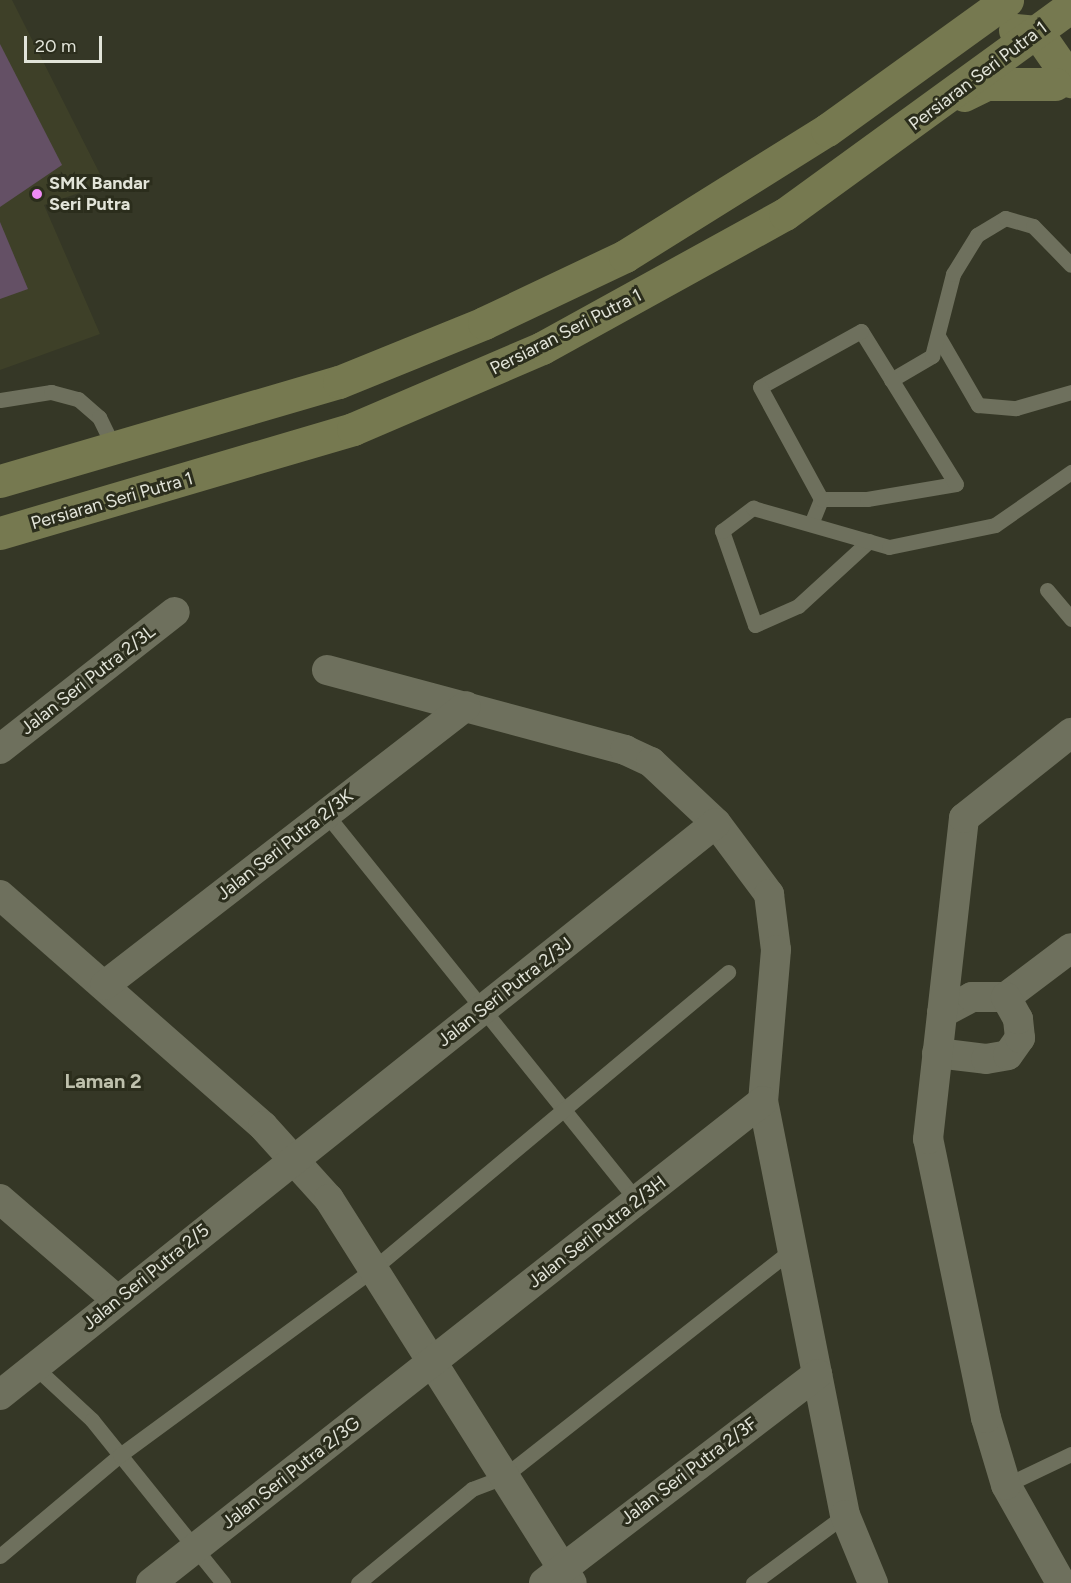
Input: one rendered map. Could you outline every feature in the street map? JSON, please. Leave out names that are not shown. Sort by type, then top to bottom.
[{"type":"street","name":"Persiaran Seri Putra 1","points":[[0,481],[115,450],[339,382],[484,323],[625,256],[827,130],[1023,21],[1071,6]]},
{"type":"street","name":"Persiaran Seri Putra 1","points":[[0,533],[353,429],[489,372],[785,214],[941,105],[1023,21]]},
{"type":"street","points":[[1023,21],[1067,78]]},
{"type":"street","points":[[941,105],[987,84],[1067,78]]},
{"type":"street","name":"Jalan Seri Putra 2/3L","points":[[0,749],[175,612]]},
{"type":"street","points":[[327,670],[466,706],[651,762],[716,824],[769,894],[776,919],[763,1101],[845,1515],[873,1583]]},
{"type":"street","name":"Jalan Seri Putra 2/3K","points":[[105,985],[466,706]]},
{"type":"street","points":[[1061,1583],[1006,1485],[986,1418],[928,1139],[964,818],[1071,733]]},
{"type":"street","name":"Jalan Seri Putra 2/3J","points":[[292,1158],[485,1009],[716,824]]},
{"type":"street","points":[[0,895],[105,985],[292,1158],[329,1199],[503,1477],[559,1578]]},
{"type":"street","points":[[942,1013],[972,997],[1006,997],[1071,948]]},
{"type":"street","points":[[937,1053],[986,1059],[1008,1055],[1020,1038],[1018,1018],[1006,997]]},
{"type":"street","name":"Jalan Seri Putra 2/3H","points":[[431,1363],[763,1101]]},
{"type":"street","name":"Jalan Seri Putra 2/5","points":[[0,1395],[292,1158]]},
{"type":"street","points":[[0,1199],[117,1300]]},
{"type":"street","name":"Jalan Seri Putra 2/3G","points":[[151,1583],[431,1363]]},
{"type":"street","name":"Jalan Seri Putra 2/3F","points":[[559,1578],[817,1374]]},
{"type":"lane","points":[[891,380],[932,356],[953,274],[977,235],[1005,218],[1033,226],[1071,265]]},
{"type":"lane","points":[[861,331],[956,484],[867,499],[821,499],[760,387],[861,331]]},
{"type":"lane","points":[[938,336],[978,405],[1016,408],[1071,392]]},
{"type":"lane","points":[[0,400],[51,392],[78,399],[99,417],[115,450]]},
{"type":"lane","points":[[869,541],[798,606],[755,625],[722,531],[753,508],[811,524],[869,541],[889,547],[995,525],[1071,472]]},
{"type":"lane","points":[[811,524],[821,499]]},
{"type":"lane","points":[[1047,590],[1071,619]]},
{"type":"lane","points":[[326,814],[637,1201]]},
{"type":"lane","points":[[0,1556],[120,1455],[373,1269],[566,1111],[728,972]]},
{"type":"lane","points":[[358,1583],[472,1489],[503,1477],[793,1249]]},
{"type":"lane","points":[[35,1367],[92,1420],[193,1550],[223,1583]]},
{"type":"lane","points":[[1006,1485],[1071,1454]]},
{"type":"lane","points":[[753,1583],[845,1515]]},
{"type":"shaded area","name":"SMK Bandar Seri Putra","points":[[0,0],[12,0],[105,184],[44,205],[100,334],[0,370]]},
{"type":"shaded area","points":[[0,44],[62,165],[0,207]]},
{"type":"shaded area","points":[[0,222],[28,289],[0,299]]},
{"type":"place","name":"SMK Bandar Seri Putra","points":[[37,194]]},
{"type":"district","name":"Laman 2","points":[[103,1081]]}]
